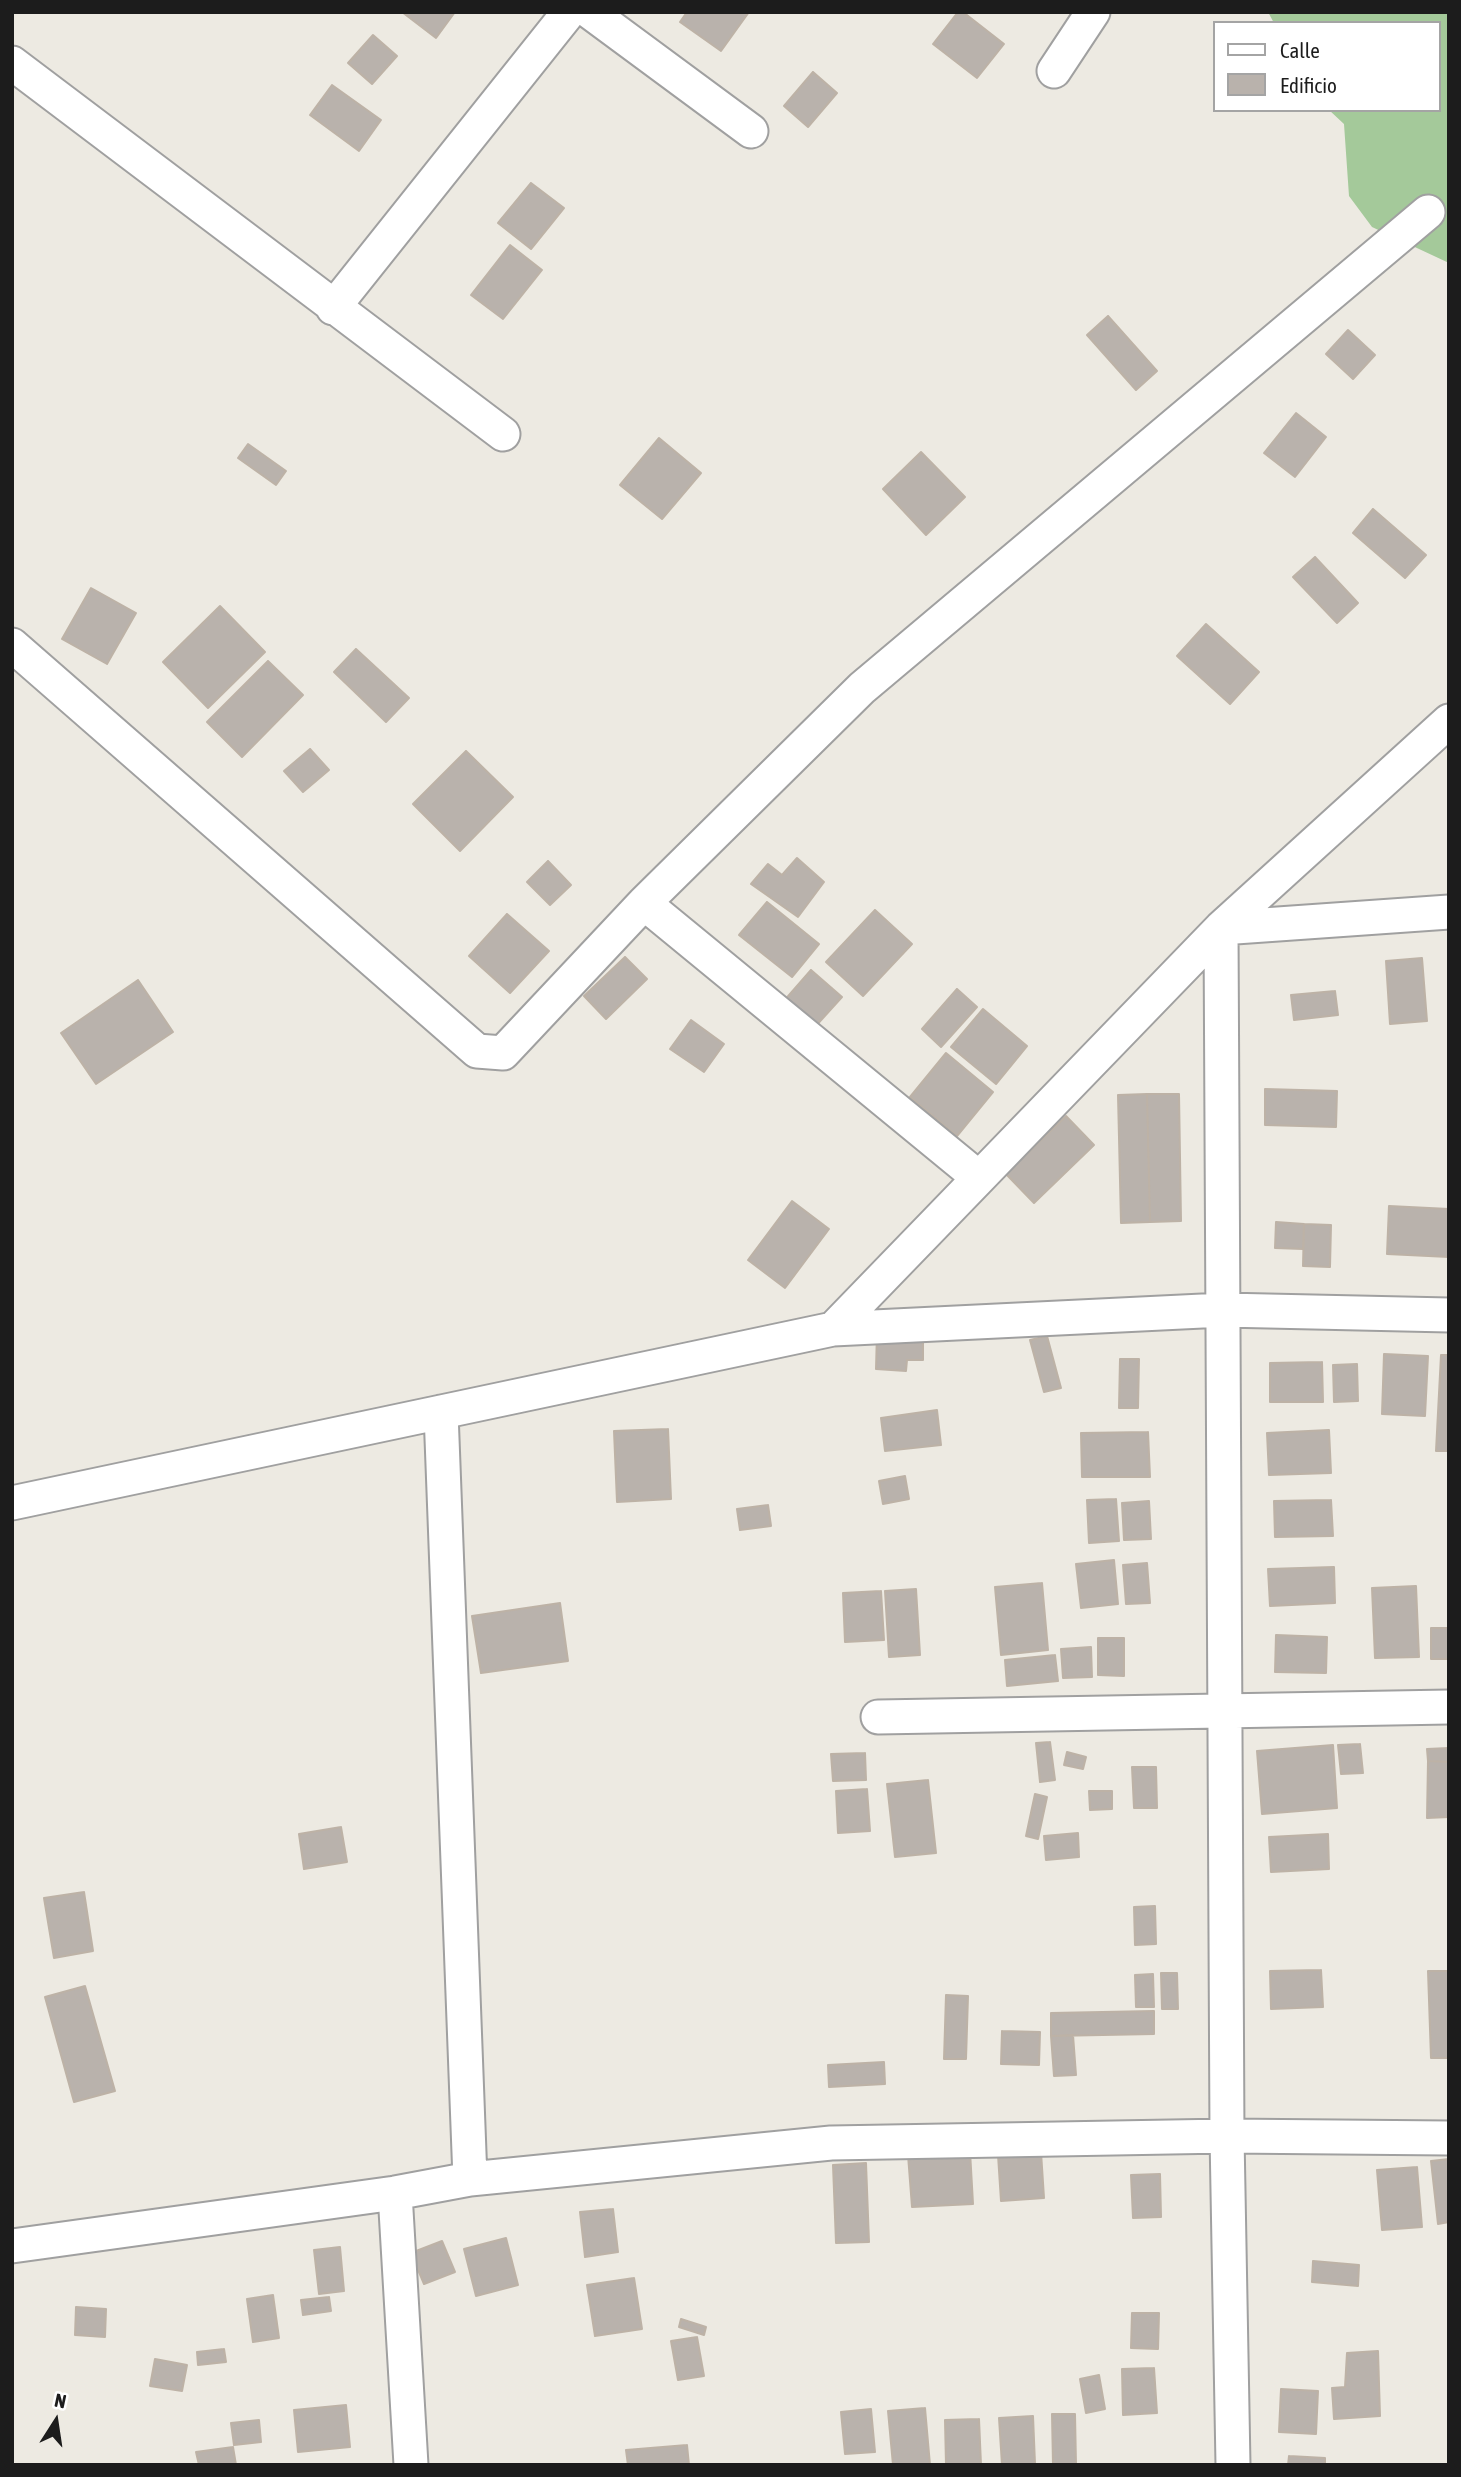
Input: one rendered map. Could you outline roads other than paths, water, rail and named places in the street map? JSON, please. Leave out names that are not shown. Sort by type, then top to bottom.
[{"type":"street","points":[[333,308],[569,12]]},
{"type":"street","points":[[590,12],[751,131]]},
{"type":"street","points":[[1054,71],[1093,12]]},
{"type":"street","points":[[12,63],[503,434]]},
{"type":"street","points":[[12,645],[477,1051],[503,1053],[644,903],[862,688],[1428,212]]},
{"type":"street","points":[[833,1329],[1221,928],[1449,721]]},
{"type":"street","points":[[644,903],[979,1178]]},
{"type":"street","points":[[1221,928],[1449,912]]},
{"type":"street","points":[[1221,928],[1227,2136],[1233,2465]]},
{"type":"street","points":[[12,1503],[833,1329],[1223,1310],[1449,1315]]},
{"type":"street","points":[[441,1412],[470,2179]]},
{"type":"street","points":[[878,1717],[1449,1707]]},
{"type":"street","points":[[12,2246],[395,2193],[470,2179],[831,2143],[1227,2136],[1449,2138]]},
{"type":"street","points":[[395,2193],[411,2465]]}]
